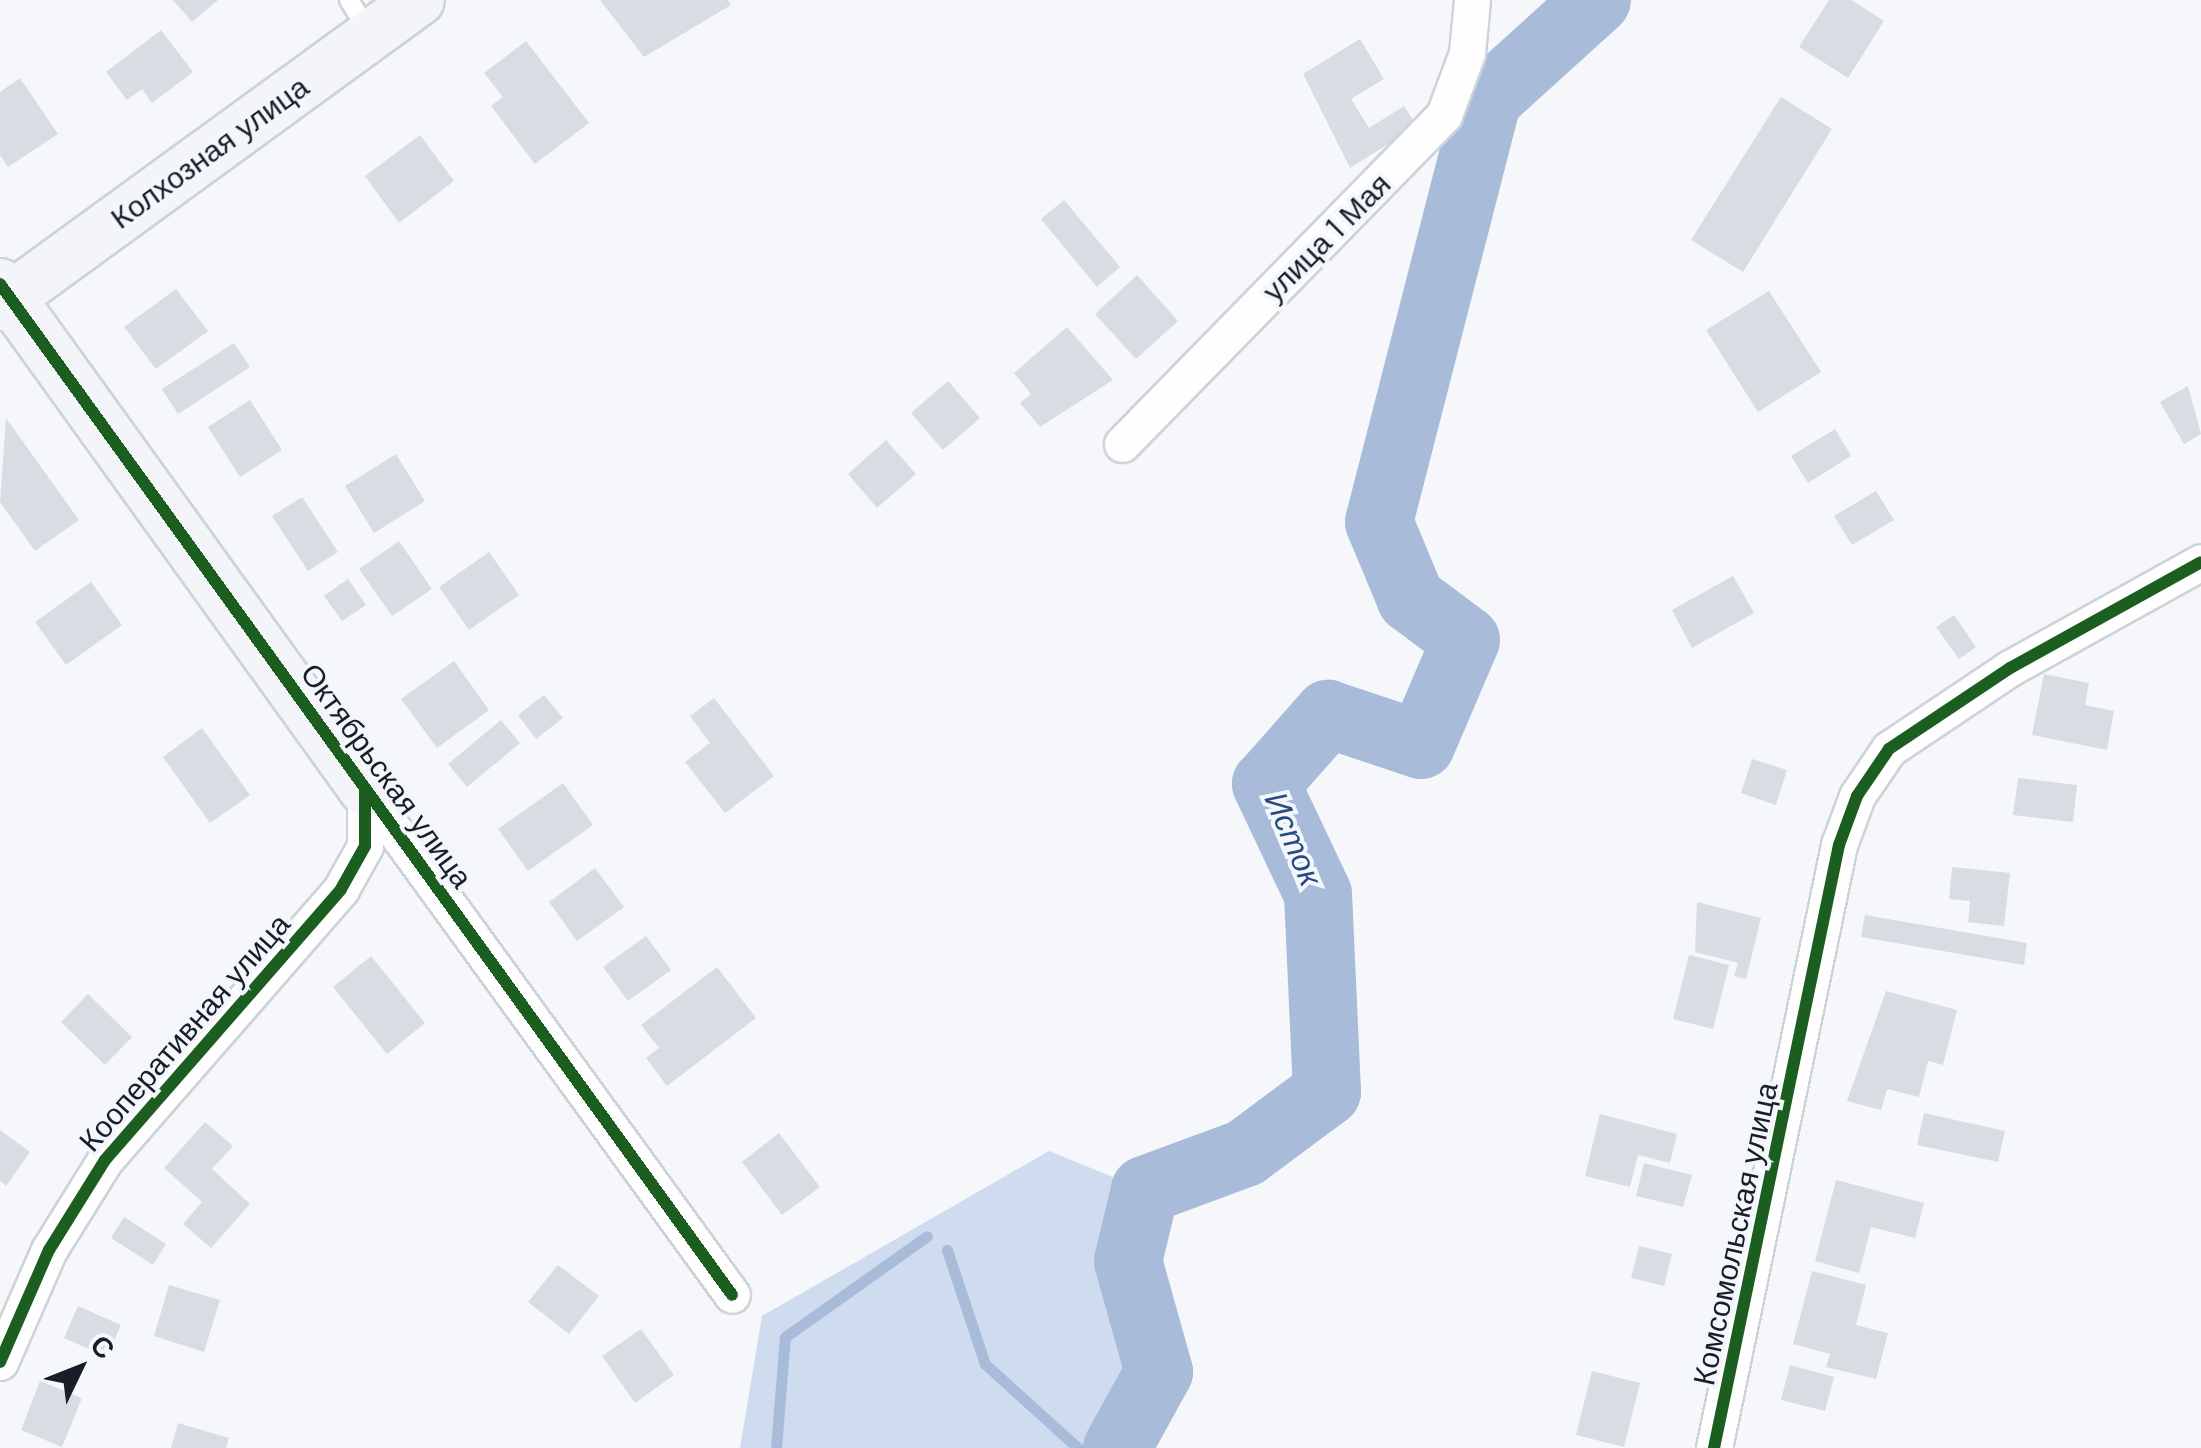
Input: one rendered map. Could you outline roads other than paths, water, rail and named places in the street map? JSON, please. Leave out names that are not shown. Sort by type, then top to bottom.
[{"type":"street","name":"Колхозная улица","points":[[3,296],[360,18],[419,0]]},
{"type":"street","name":"улица 1 Мая","points":[[1122,444],[1444,115],[1467,53],[1472,0]]},
{"type":"street","name":"Октябрьская улица","points":[[3,296],[732,1295]]},
{"type":"street","name":"Комсомольская улица","points":[[1714,1448],[1839,845],[1857,796],[1889,749],[2010,668],[2201,562]]},
{"type":"street","name":"Кооперативная улица","points":[[0,1362],[50,1250],[105,1160],[342,889],[365,846],[364,790]]},
{"type":"waterway","name":"Исток","points":[[1117,1448],[1159,1372],[1128,1261],[1145,1190],[1245,1153],[1327,1092],[1318,894],[1266,784],[1328,714],[1421,745],[1466,640],[1411,599],[1379,522],[1488,99],[1597,0]]},
{"type":"waterway","points":[[776,1448],[785,1337],[927,1236]]},
{"type":"waterway","points":[[947,1250],[985,1364],[1078,1448]]}]
